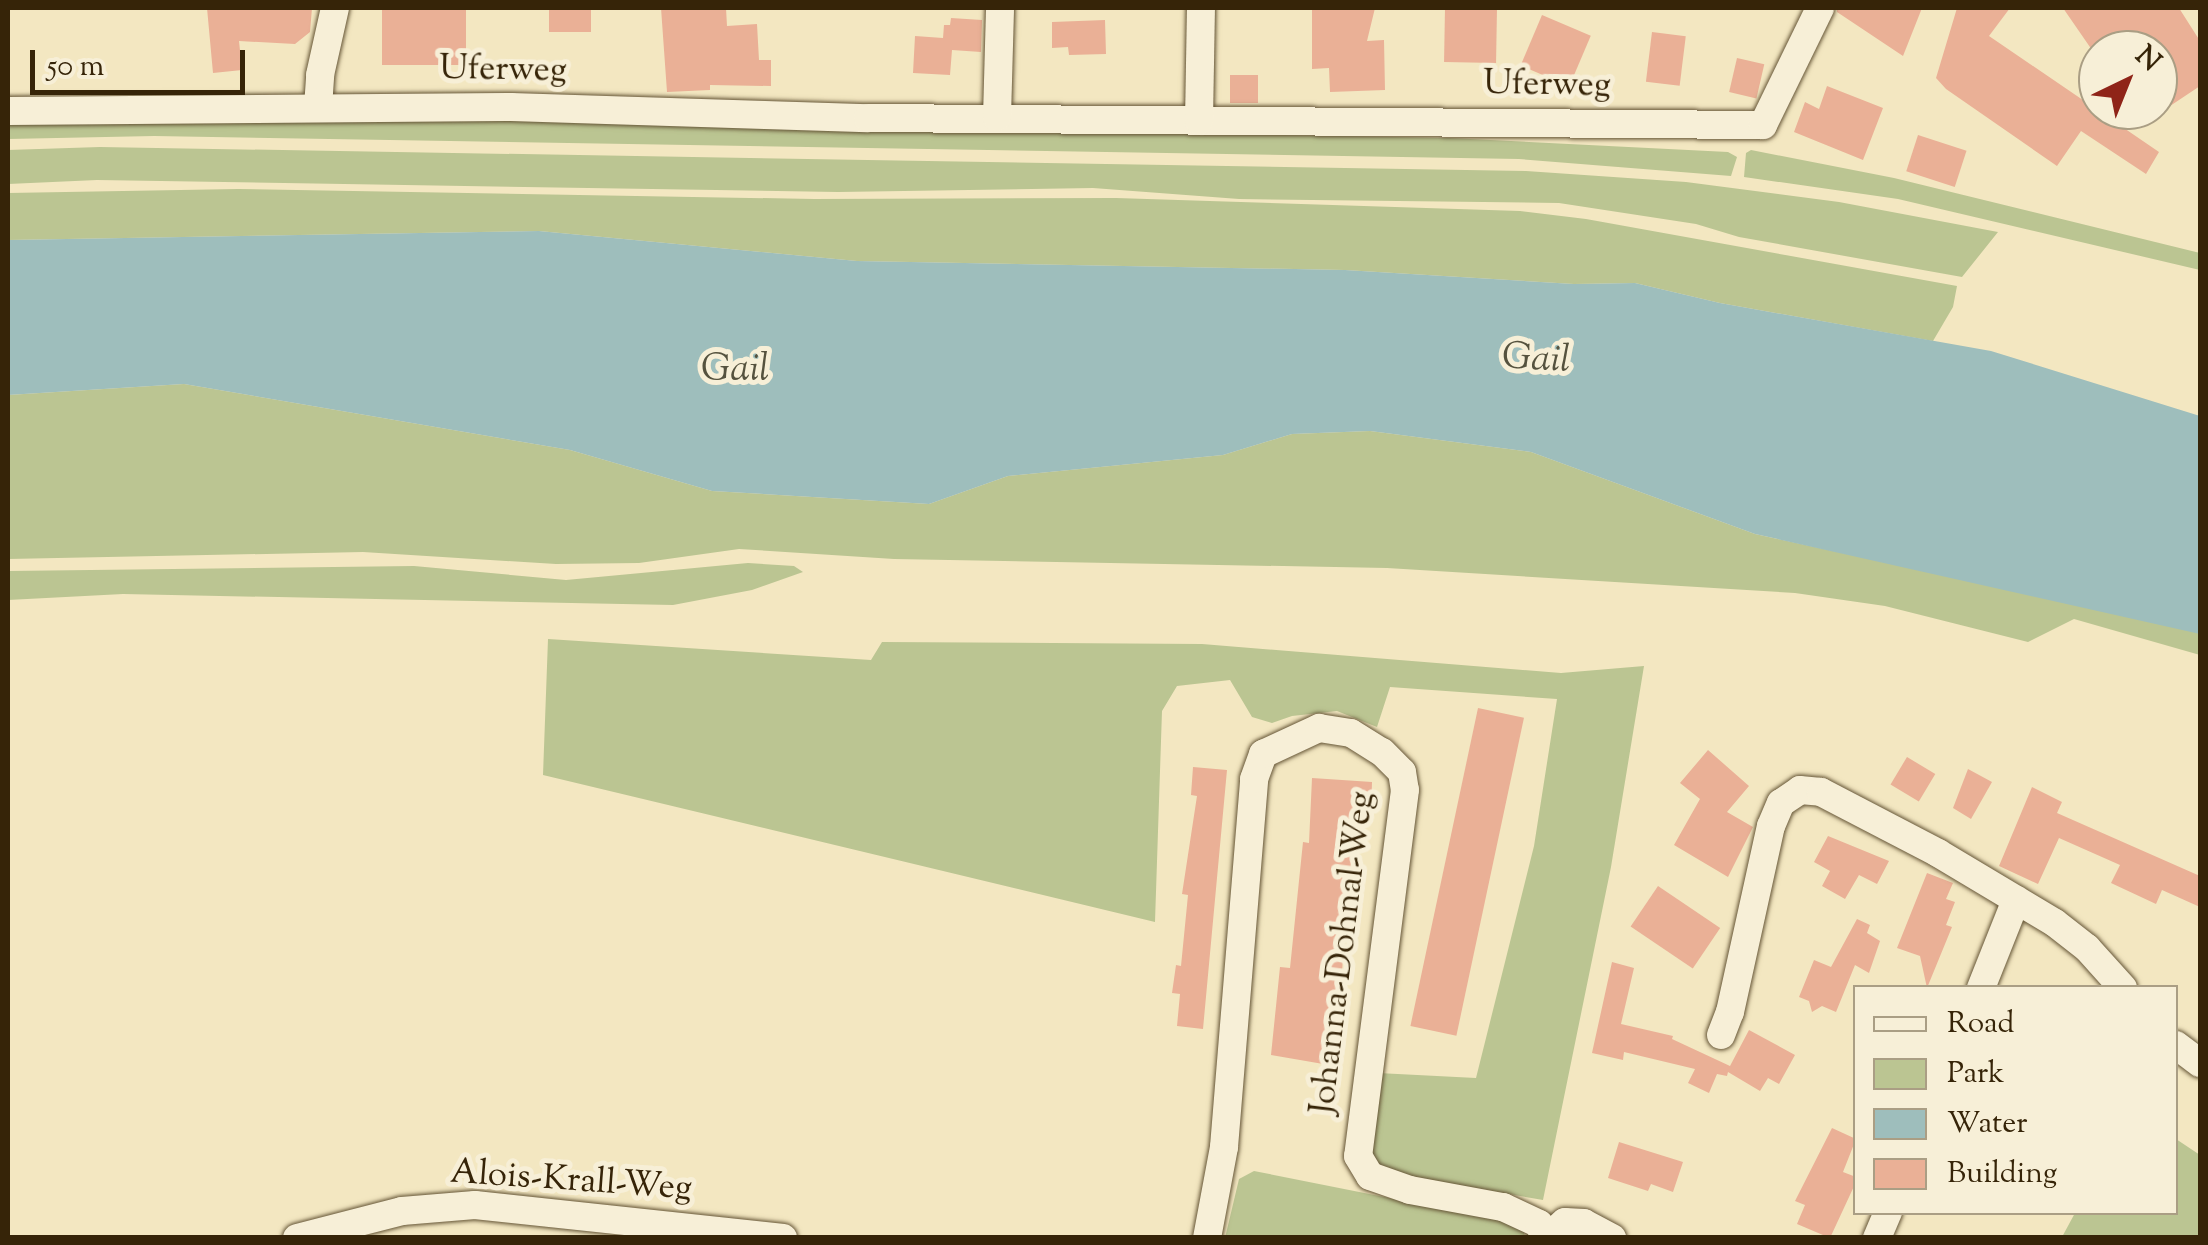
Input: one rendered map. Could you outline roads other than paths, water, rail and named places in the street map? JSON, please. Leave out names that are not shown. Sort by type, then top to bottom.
[{"type":"street","points":[[318,107],[320,75],[335,8]]},
{"type":"street","points":[[997,117],[1000,8]]},
{"type":"street","points":[[1199,120],[1202,8]]},
{"type":"street","name":"Uferweg","points":[[8,111],[318,107],[1764,124],[1820,8]]},
{"type":"street","name":"Johanna-Dohnal-Weg","points":[[1207,1238],[1224,1147],[1254,779],[1263,754],[1288,739],[1320,728],[1351,733],[1382,752],[1402,772],[1405,790],[1358,1156],[1370,1176],[1410,1190],[1503,1207],[1539,1224],[1548,1235]]},
{"type":"street","points":[[1720,1035],[1730,1012],[1770,826],[1780,803],[1800,790],[1820,792],[2016,900],[2087,948],[2120,985]]},
{"type":"street","points":[[1983,985],[2016,900]]},
{"type":"street","points":[[2178,1046],[2200,1063]]},
{"type":"street","name":"Alois-Krall-Weg","points":[[298,1238],[402,1210],[474,1205],[783,1238]]},
{"type":"street","points":[[1548,1235],[1566,1222],[1584,1223],[1612,1238]]},
{"type":"water","name":"Gail","points":[[539,231],[857,261],[1345,270],[1574,284],[1635,283],[1720,303],[1991,351],[2200,416],[2200,634],[1755,534],[1531,452],[1370,431],[1292,434],[1223,455],[1008,476],[929,504],[712,491],[570,450],[184,384],[8,395],[8,240]]}]
